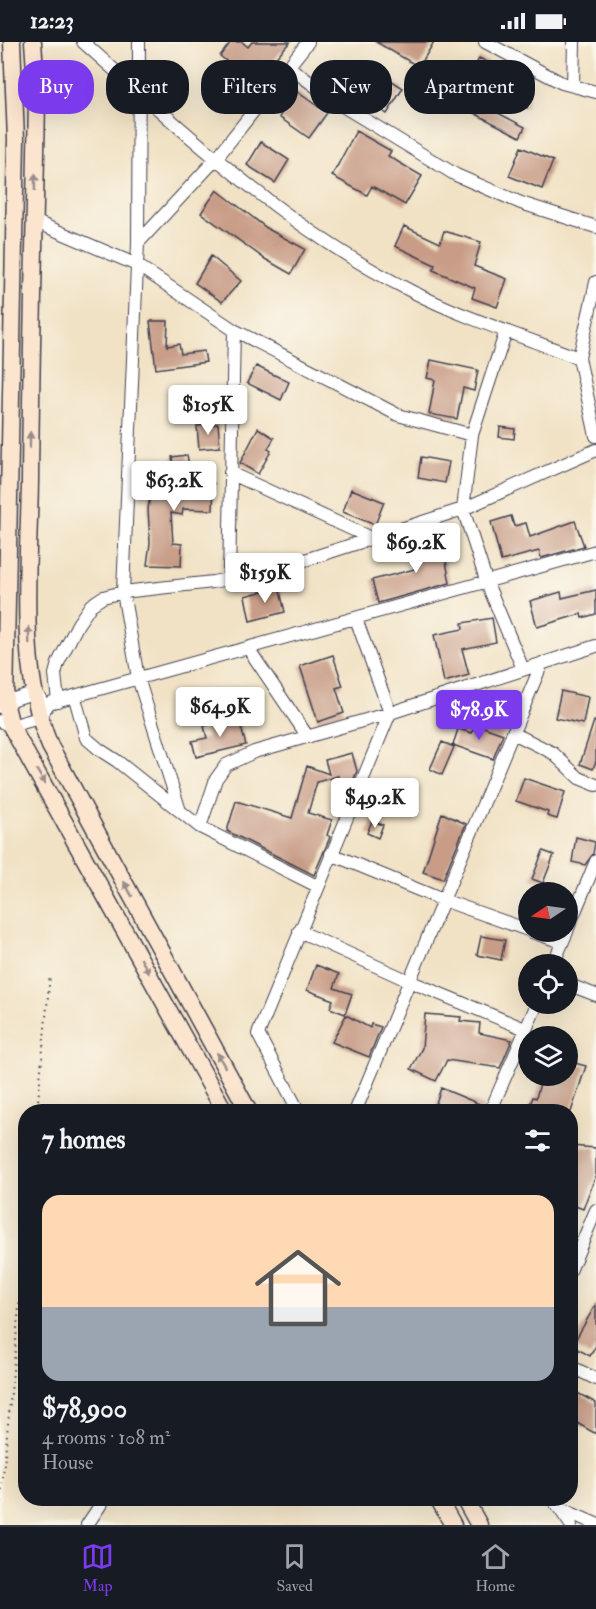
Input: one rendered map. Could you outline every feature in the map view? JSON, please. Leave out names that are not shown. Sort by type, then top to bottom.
[{"type":"main road","points":[[12,42],[16,139],[6,327],[2,705],[6,724],[220,1104]]},
{"type":"main road","points":[[33,42],[37,98],[28,588],[33,693],[39,718],[63,770],[245,1104]]},
{"type":"main road","points":[[443,1506],[455,1525]]},
{"type":"main road","points":[[470,1506],[479,1525]]},
{"type":"street","points":[[83,42],[106,63]]},
{"type":"street","points":[[139,42],[139,60]]},
{"type":"street","points":[[294,60],[308,42]]},
{"type":"street","points":[[485,42],[573,86],[596,92]]},
{"type":"street","points":[[573,86],[574,42]]},
{"type":"street","points":[[298,74],[341,105],[456,175],[521,203],[596,227]]},
{"type":"street","points":[[140,114],[138,243],[123,592],[138,678],[180,811]]},
{"type":"street","points":[[164,114],[215,160],[342,251],[411,291],[506,331],[579,358]]},
{"type":"street","points":[[138,243],[215,160],[252,114]]},
{"type":"street","points":[[34,221],[137,265],[234,330],[398,415],[472,435]]},
{"type":"street","points":[[596,282],[579,358],[596,436]]},
{"type":"street","points":[[229,579],[234,330]]},
{"type":"street","points":[[506,331],[472,435],[463,510],[487,583],[523,669]]},
{"type":"street","points":[[586,397],[596,387]]},
{"type":"street","points":[[6,724],[39,718],[53,702],[55,674],[78,624],[91,605],[103,597],[123,592],[229,579],[274,570],[463,510],[596,450]]},
{"type":"street","points":[[230,473],[373,539]]},
{"type":"street","points":[[2,705],[33,693],[53,702],[75,698],[138,678],[596,551]]},
{"type":"street","points":[[295,1104],[258,1034],[390,713],[356,619]]},
{"type":"street","points":[[200,827],[216,778],[226,765],[254,752],[390,713],[596,646]]},
{"type":"street","points":[[248,648],[308,737]]},
{"type":"street","points":[[359,1104],[542,663]]},
{"type":"street","points":[[75,698],[86,738],[200,827],[317,886]]},
{"type":"street","points":[[513,733],[553,753],[579,777],[596,785]]},
{"type":"street","points":[[331,854],[443,900],[518,927]]},
{"type":"street","points":[[578,904],[596,861]]},
{"type":"street","points":[[299,931],[409,981],[518,1026]]},
{"type":"street","points":[[578,989],[596,996]]},
{"type":"street","points":[[493,1104],[518,1046]]},
{"type":"street","points":[[578,1256],[593,1229],[596,1210]]},
{"type":"street","points":[[578,1370],[596,1379]]},
{"type":"street","points":[[87,1525],[100,1506]]},
{"type":"street","points":[[455,1525],[465,1506]]},
{"type":"street","points":[[558,1506],[571,1525]]},
{"type":"street","points":[[562,1506],[596,1524]]},
{"type":"path","points":[[38,1104],[50,975]]},
{"type":"path","points":[[0,1508],[18,1318]]},
{"type":"building","points":[[231,42],[242,42],[248,47],[252,42],[290,42],[274,60],[225,60],[220,56]]},
{"type":"building","points":[[376,42],[434,42],[423,60],[407,60]]},
{"type":"building","points":[[392,81],[403,88],[392,106]]},
{"type":"building","points":[[298,92],[310,101],[310,114],[326,114],[309,138],[279,117],[281,114],[298,114]]},
{"type":"building","points":[[476,114],[500,114],[525,127],[520,137]]},
{"type":"building","points":[[356,131],[391,151],[388,156],[422,176],[405,205],[372,186],[367,195],[332,176]]},
{"type":"building","points":[[261,142],[289,160],[275,183],[247,165]]},
{"type":"building","points":[[521,147],[553,161],[542,189],[509,176]]},
{"type":"building","points":[[217,190],[268,229],[305,249],[291,274],[265,259],[201,213]]},
{"type":"building","points":[[404,226],[440,243],[444,231],[481,242],[474,266],[507,279],[497,307],[472,298],[475,288],[433,270],[435,265],[395,246]]},
{"type":"building","points":[[211,256],[241,281],[222,302],[195,283]]},
{"type":"building","points":[[150,321],[168,321],[167,346],[179,344],[181,354],[204,351],[206,362],[156,369]]},
{"type":"building","points":[[431,360],[478,370],[474,391],[463,388],[457,419],[429,414],[435,380],[427,378]]},
{"type":"building","points":[[256,366],[289,382],[281,400],[247,383]]},
{"type":"building","points":[[218,424],[220,447],[199,449],[197,426]]},
{"type":"building","points":[[500,427],[515,429],[514,439],[499,437]]},
{"type":"building","points":[[258,428],[274,438],[268,449],[271,451],[258,474],[240,463]]},
{"type":"building","points":[[187,455],[192,482],[214,483],[213,510],[183,509],[182,515],[171,513],[173,543],[182,544],[181,566],[147,565],[150,543],[148,509],[152,482],[177,486],[172,457]]},
{"type":"building","points":[[421,457],[449,462],[445,483],[418,478]]},
{"type":"building","points":[[351,489],[384,502],[375,525],[343,512]]},
{"type":"building","points":[[511,516],[514,526],[526,523],[530,537],[575,521],[584,546],[541,558],[539,551],[501,561],[491,522]]},
{"type":"building","points":[[442,540],[450,583],[378,603],[372,580],[415,569],[411,546]]},
{"type":"building","points":[[279,587],[285,612],[250,621],[245,596]]},
{"type":"building","points":[[596,590],[596,614],[582,618],[581,614],[537,627],[530,601],[561,592],[562,598]]},
{"type":"building","points":[[492,618],[496,642],[462,649],[469,675],[444,682],[434,635],[463,629],[462,623]]},
{"type":"building","points":[[333,655],[343,686],[336,688],[344,713],[318,722],[300,666]]},
{"type":"building","points":[[561,691],[588,697],[583,724],[555,718]]},
{"type":"building","points":[[238,717],[246,745],[196,757],[192,741],[207,738],[204,726]]},
{"type":"building","points":[[594,721],[596,722],[596,761],[593,769],[580,764]]},
{"type":"building","points":[[475,724],[503,734],[493,759],[453,745],[458,729],[472,733]]},
{"type":"building","points":[[442,742],[454,747],[442,775],[430,769]]},
{"type":"building","points":[[352,753],[357,771],[350,789],[342,791],[338,776],[317,782],[308,813],[332,820],[327,835],[330,837],[314,875],[227,831],[236,801],[292,818],[307,766],[329,774],[325,760]]},
{"type":"building","points":[[524,778],[565,792],[557,819],[547,816],[548,812],[516,801]]},
{"type":"building","points":[[442,813],[466,824],[443,879],[423,872]]},
{"type":"building","points":[[372,821],[383,825],[378,838],[367,833]]},
{"type":"building","points":[[576,837],[595,842],[593,854],[585,865],[572,862]]},
{"type":"building","points":[[543,851],[554,855],[543,882],[532,879]]},
{"type":"building","points":[[481,936],[505,940],[501,960],[477,955]]},
{"type":"building","points":[[316,965],[339,974],[334,988],[352,994],[345,1014],[330,1008],[333,1000],[307,990]]},
{"type":"building","points":[[425,1014],[461,1017],[460,1021],[480,1023],[479,1033],[512,1040],[500,1068],[447,1060],[436,1081],[411,1069],[422,1048]]},
{"type":"building","points":[[346,1015],[370,1028],[371,1024],[381,1027],[369,1057],[332,1042]]},
{"type":"building","points":[[578,1064],[586,1066],[574,1104],[530,1104],[533,1097],[536,1098],[539,1086],[578,1086]]},
{"type":"building","points":[[441,1088],[479,1104],[436,1104]]},
{"type":"building","points":[[578,1147],[596,1148],[596,1175],[583,1209],[578,1207]]},
{"type":"building","points":[[596,1304],[596,1346],[590,1356],[578,1349],[578,1336]]},
{"type":"building","points":[[578,1393],[596,1403],[596,1434],[578,1424]]}]
